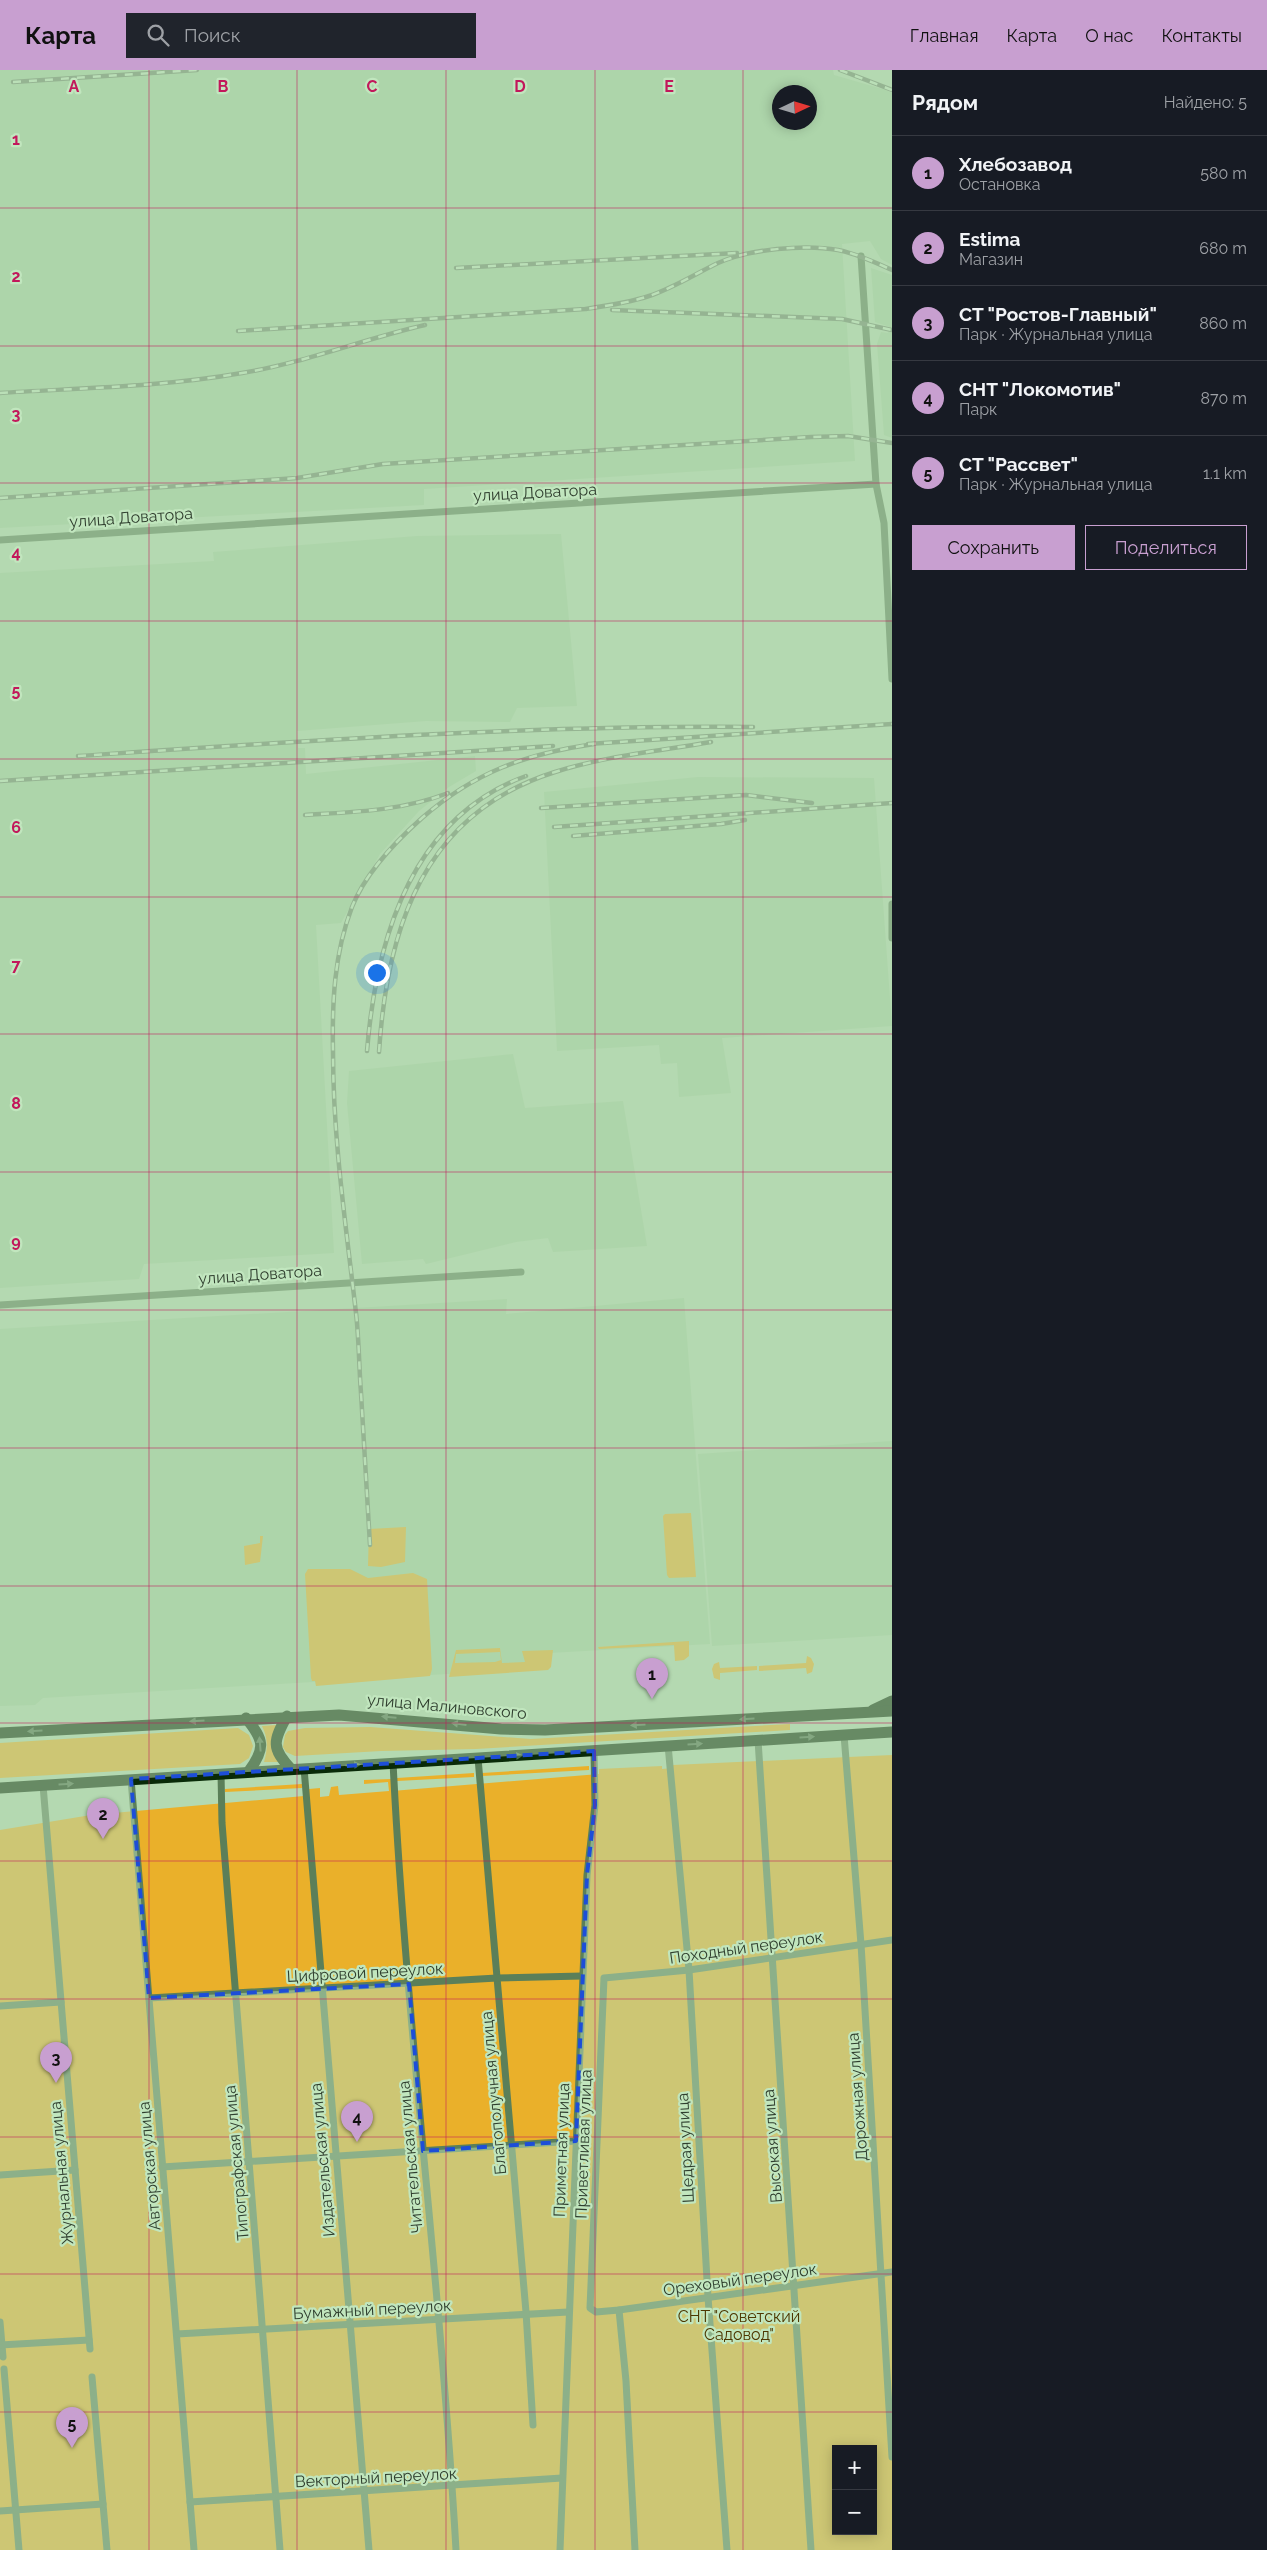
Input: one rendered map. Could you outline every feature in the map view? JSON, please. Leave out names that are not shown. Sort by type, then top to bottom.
[{"type":"highway","points":[[867,1712],[892,1701]]},
{"type":"highway","name":"улица Малиновского","points":[[0,1734],[286,1716],[362,1715],[501,1729],[545,1730],[892,1711]]},
{"type":"highway","points":[[286,1716],[276,1737],[276,1746],[281,1758],[290,1769]]},
{"type":"highway","points":[[246,1718],[256,1731],[261,1745],[257,1760],[249,1772]]},
{"type":"highway","points":[[0,1788],[892,1732]]},
{"type":"highway","points":[[870,1733],[892,1740]]},
{"type":"street","points":[[862,256],[876,484],[884,523],[892,679]]},
{"type":"street","name":"улица Доватора","points":[[0,540],[876,484]]},
{"type":"street","points":[[892,904],[892,938]]},
{"type":"street","name":"улица Доватора","points":[[0,1305],[522,1272]]},
{"type":"street","name":"Дорожная улица","points":[[844,1735],[861,1944],[892,2457]]},
{"type":"street","name":"Высокая улица","points":[[758,1740],[811,2550]]},
{"type":"street","name":"Щедрая улица","points":[[668,1745],[688,1970],[708,2297],[727,2550]]},
{"type":"street","name":"Приметная улица","points":[[560,2550],[582,1976],[587,1876],[596,1806],[594,1751]]},
{"type":"street","name":"Благополучная улица","points":[[478,1758],[526,2312],[533,2425]]},
{"type":"street","name":"Читательская улица","points":[[393,1762],[399,1869],[456,2550]]},
{"type":"street","name":"Издательская улица","points":[[304,1768],[369,2550]]},
{"type":"street","name":"Типографская улица","points":[[221,1774],[222,1823],[280,2550]]},
{"type":"street","name":"Авторская улица","points":[[131,1779],[194,2550]]},
{"type":"street","name":"Журнальная улица","points":[[43,1785],[90,2349]]},
{"type":"street","name":"Походный переулок","points":[[604,1978],[688,1970],[892,1940]]},
{"type":"street","name":"Цифровой переулок","points":[[149,1998],[496,1978],[582,1976]]},
{"type":"street","name":"Приветливая улица","points":[[592,2311],[590,2305],[604,1978]]},
{"type":"street","points":[[0,2006],[61,2002]]},
{"type":"street","points":[[162,2167],[576,2141]]},
{"type":"street","points":[[0,2175],[75,2170]]},
{"type":"street","name":"Ореховый переулок","points":[[592,2311],[619,2310],[892,2272]]},
{"type":"street","points":[[619,2310],[626,2381],[634,2550]]},
{"type":"street","name":"Бумажный переулок","points":[[177,2334],[526,2312],[568,2312]]},
{"type":"street","points":[[0,2322],[3,2357]]},
{"type":"street","points":[[1,2345],[89,2340]]},
{"type":"street","points":[[4,2369],[18,2550]]},
{"type":"street","points":[[92,2377],[107,2550]]},
{"type":"street","name":"Векторный переулок","points":[[190,2502],[562,2478]]},
{"type":"street","points":[[0,2511],[103,2504]]},
{"type":"highlighted area","points":[[594,1751],[595,1805],[587,1875],[576,2141],[423,2151],[409,1984],[149,1998],[131,1779]]},
{"type":"shaded area","points":[[0,70],[833,70],[834,75],[892,93],[892,265],[881,259],[870,241],[842,244],[855,461],[424,489],[424,505],[0,528]]},
{"type":"shaded area","points":[[871,268],[892,275],[892,438],[884,435],[877,344],[881,332],[888,333],[890,327],[875,322]]},
{"type":"shaded area","points":[[561,534],[577,706],[517,708],[510,722],[426,721],[297,731],[298,748],[305,748],[306,774],[475,756],[476,771],[449,787],[419,811],[380,854],[341,923],[316,925],[334,1253],[144,1264],[139,1279],[0,1288],[0,573],[214,561],[213,552],[417,536]]},
{"type":"shaded area","points":[[698,777],[874,778],[892,1026],[722,1038],[731,1093],[679,1097],[677,1063],[661,1064],[659,1045],[557,1051],[544,792]]},
{"type":"shaded area","points":[[513,1054],[525,1108],[623,1101],[647,1246],[553,1252],[548,1238],[516,1242],[426,1264],[423,1259],[362,1264],[347,1103],[349,1071]]},
{"type":"shaded area","points":[[684,1298],[710,1644],[531,1654],[531,1669],[43,1698],[35,1705],[0,1706],[0,1329],[507,1299],[506,1314]]},
{"type":"shaded area","points":[[892,1441],[892,1635],[712,1646],[698,1454]]},
{"type":"green space","points":[[691,1513],[696,1577],[669,1578],[667,1575],[663,1516],[665,1514]]},
{"type":"green space","points":[[406,1527],[405,1562],[381,1567],[368,1566],[369,1529]]},
{"type":"green space","points":[[260,1536],[263,1536],[260,1562],[245,1565],[244,1546],[260,1543]]},
{"type":"green space","points":[[308,1569],[350,1569],[368,1578],[413,1573],[427,1579],[432,1669],[430,1676],[316,1686],[315,1681],[312,1681],[311,1678],[305,1574]]},
{"type":"green space","points":[[689,1641],[689,1656],[684,1660],[675,1661],[674,1645],[599,1649],[598,1647]]},
{"type":"green space","points":[[500,1648],[502,1663],[525,1662],[522,1651],[553,1650],[551,1667],[548,1670],[449,1677],[456,1650]],"holes":[[[500,1652],[501,1660],[495,1662],[455,1663],[456,1654]]]},
{"type":"green space","points":[[807,1656],[811,1658],[814,1664],[812,1672],[807,1674],[806,1668],[759,1671],[759,1666],[806,1663]]},
{"type":"green space","points":[[719,1662],[720,1668],[757,1666],[757,1670],[720,1673],[720,1680],[714,1678],[712,1669],[714,1664]]},
{"type":"green space","points":[[790,1724],[790,1730],[476,1749],[381,1751],[295,1756],[286,1752],[283,1747],[285,1735],[288,1731],[305,1728],[370,1727],[531,1739]]},
{"type":"green space","points":[[277,1725],[278,1762],[264,1762],[267,1744],[262,1726]]},
{"type":"green space","points":[[238,1728],[249,1735],[253,1746],[249,1758],[240,1764],[0,1778],[0,1743]]},
{"type":"green space","name":"СНТ \"Советский Садовод\"","points":[[892,1755],[892,2550],[0,2550],[0,1830],[91,1815],[304,1796],[309,1789],[320,1788],[320,1797],[329,1796],[331,1787],[338,1786],[339,1795],[389,1791],[388,1782],[364,1784],[364,1780],[391,1779],[392,1791],[599,1774],[599,1769],[662,1766],[662,1769],[673,1768],[673,1765]]},
{"type":"green space","points":[[589,1766],[589,1770],[482,1776],[482,1773]]},
{"type":"green space","points":[[474,1773],[474,1777],[397,1781],[397,1778]]},
{"type":"green space","points":[[302,1784],[302,1788],[225,1792],[225,1789]]},
{"type":"railway","points":[[13,82],[197,70]]},
{"type":"railway","points":[[840,70],[892,90]]},
{"type":"railway","points":[[238,331],[601,307],[633,301],[658,293],[731,258],[777,249],[825,248],[838,250],[859,256],[892,270]]},
{"type":"railway","points":[[456,268],[737,253]]},
{"type":"railway","points":[[612,310],[842,319],[892,330]]},
{"type":"railway","points":[[0,393],[151,384],[212,378],[265,369],[425,325]]},
{"type":"railway","points":[[0,498],[297,478],[383,464],[811,437],[848,436],[892,443]]},
{"type":"railway","points":[[588,744],[892,724]]},
{"type":"railway","points":[[78,756],[500,731],[753,727]]},
{"type":"railway","points":[[379,1052],[383,1006],[391,961],[404,919],[421,881],[444,846],[473,815],[510,791],[574,766],[711,742]]},
{"type":"railway","points":[[370,1545],[357,1323],[335,1118],[333,1034],[335,979],[346,925],[358,894],[382,858],[422,818],[442,802],[462,788],[502,768],[545,753],[594,744]]},
{"type":"railway","points":[[0,781],[553,746]]},
{"type":"railway","points":[[367,1051],[379,967],[391,926],[407,888],[428,852],[454,821],[487,795],[526,776]]},
{"type":"railway","points":[[305,815],[395,807],[413,804],[448,793]]},
{"type":"railway","points":[[541,808],[746,795],[812,803]]},
{"type":"railway","points":[[554,827],[892,803]]},
{"type":"railway","points":[[573,836],[721,824],[745,820]]},
{"type":"place","name":"Хлебозавод","points":[[652,1699]]},
{"type":"place","name":"Estima","points":[[103,1839]]},
{"type":"place","name":"СТ \"Ростов-Главный\"","points":[[56,2083]]},
{"type":"place","name":"СНТ \"Локомотив\"","points":[[357,2142]]},
{"type":"place","name":"СТ \"Рассвет\"","points":[[72,2448]]}]
